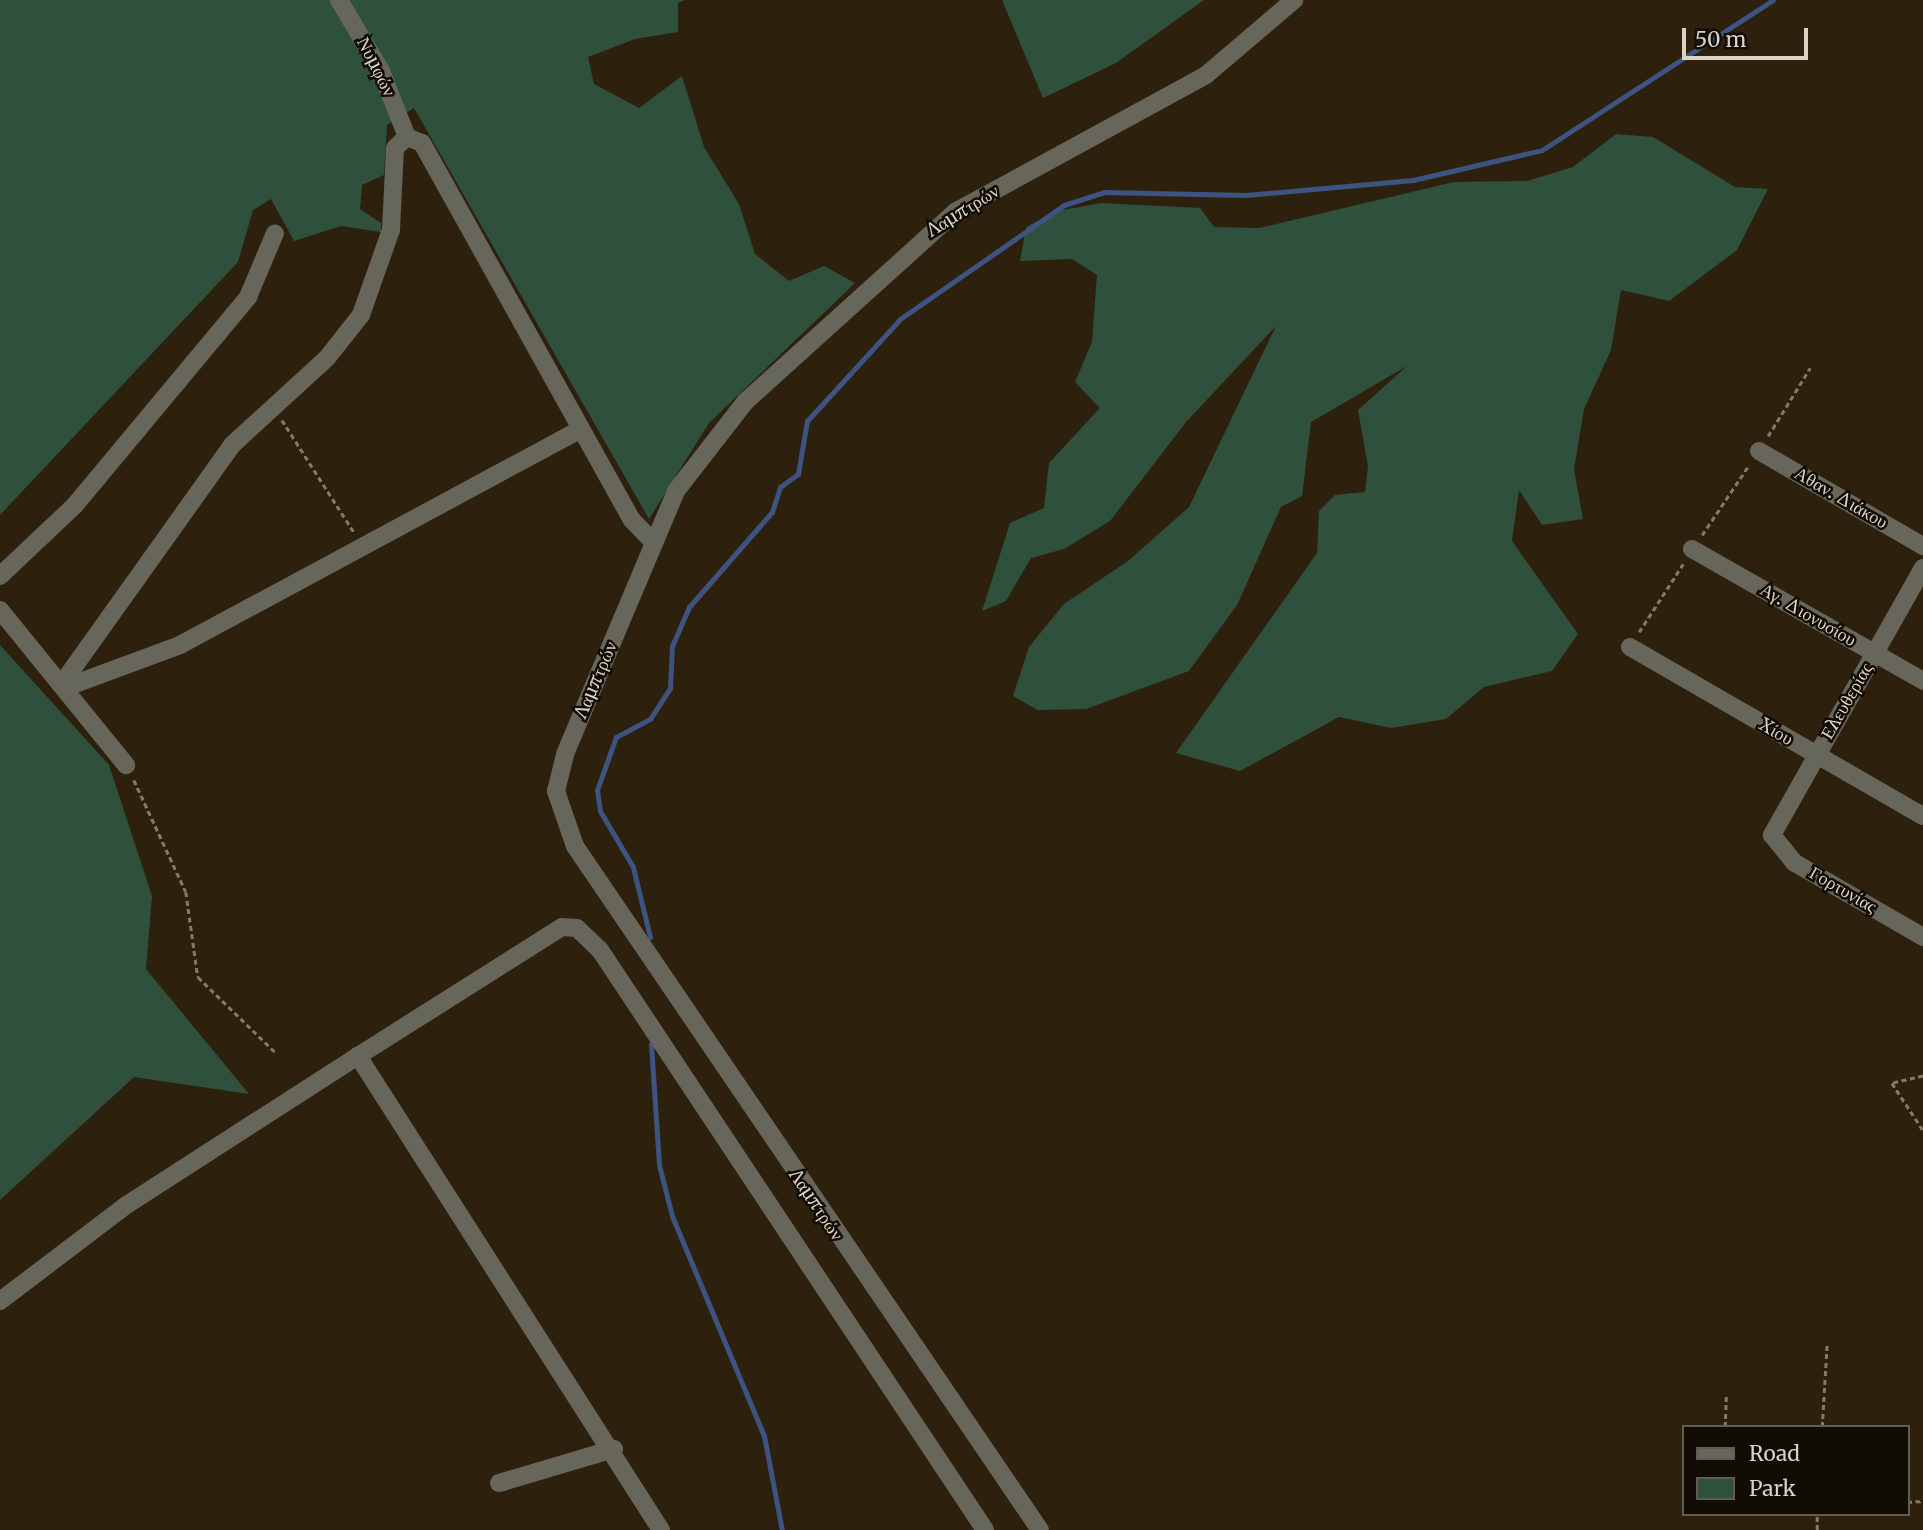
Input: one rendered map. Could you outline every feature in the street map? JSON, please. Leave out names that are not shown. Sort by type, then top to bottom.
[{"type":"street","name":"Νυμφών","points":[[339,0],[381,71],[407,137]]},
{"type":"street","name":"Λαμπτρών","points":[[1040,1530],[684,1013],[563,819],[556,791],[565,754],[676,491],[716,433],[918,239],[955,212],[1206,75],[1294,0]]},
{"type":"street","points":[[62,687],[220,461],[268,408],[327,358],[362,314],[391,230],[396,148],[407,137],[422,144],[632,520],[654,543]]},
{"type":"street","points":[[0,576],[75,505],[248,297],[275,233]]},
{"type":"street","points":[[62,687],[180,645],[581,429]]},
{"type":"street","name":"Αθαν. Διάκου","points":[[1759,451],[1923,546]]},
{"type":"street","name":"Αγ. Διονυσίου","points":[[1692,549],[1923,681]]},
{"type":"street","name":"Ελευθερίας","points":[[1772,835],[1923,568]]},
{"type":"street","points":[[0,610],[126,765]]},
{"type":"street","name":"Χίου","points":[[1630,647],[1923,816]]},
{"type":"street","name":"Γορτυνίας","points":[[1772,835],[1795,863],[1923,937]]},
{"type":"street","points":[[0,1301],[125,1206],[550,934],[577,928],[600,950],[985,1530]]},
{"type":"street","points":[[358,1056],[486,1263],[614,1449],[661,1530]]},
{"type":"street","points":[[499,1483],[614,1449]]},
{"type":"path","points":[[1630,647],[1759,451],[1810,368]]},
{"type":"path","points":[[268,408],[294,432],[344,515]]},
{"type":"path","points":[[126,765],[186,892],[198,977],[275,1052]]},
{"type":"path","points":[[1923,1076],[1892,1083],[1923,1130]]},
{"type":"path","points":[[1822,1425],[1827,1343]]},
{"type":"path","points":[[1725,1425],[1726,1394]]},
{"type":"green space","points":[[0,0],[685,0],[678,3],[678,32],[635,39],[588,57],[594,84],[639,108],[682,76],[704,147],[739,204],[755,254],[789,281],[824,266],[855,283],[709,423],[649,519],[414,108],[387,125],[384,175],[362,185],[360,209],[381,223],[381,232],[341,226],[294,241],[271,199],[253,210],[238,262],[0,515]]},
{"type":"green space","points":[[1002,0],[1204,0],[1116,63],[1043,98]]},
{"type":"green space","points":[[1616,134],[1653,137],[1735,187],[1768,189],[1737,250],[1669,301],[1621,290],[1611,350],[1584,409],[1574,469],[1583,519],[1542,525],[1519,490],[1512,541],[1578,634],[1552,671],[1484,687],[1446,719],[1391,728],[1339,717],[1240,771],[1176,753],[1317,553],[1319,511],[1335,495],[1365,492],[1368,466],[1358,410],[1407,366],[1311,422],[1302,496],[1281,507],[1237,605],[1189,671],[1086,709],[1038,710],[1013,696],[1029,647],[1064,604],[1128,561],[1189,507],[1276,326],[1186,422],[1110,521],[1064,549],[1031,558],[1006,601],[982,611],[1010,523],[1044,508],[1049,463],[1100,408],[1075,382],[1092,342],[1097,275],[1072,259],[1020,261],[1026,227],[1057,211],[1101,203],[1200,208],[1214,227],[1259,228],[1454,182],[1527,181],[1573,167]]},
{"type":"green space","points":[[0,645],[109,765],[152,896],[146,969],[249,1094],[134,1077],[0,1200]]},
{"type":"waterway","points":[[650,937],[633,867],[600,811],[597,790],[616,737],[650,719],[670,688],[672,646],[689,607],[772,512],[780,487],[798,474],[807,421],[900,319],[1064,205],[1104,192],[1246,195],[1413,180],[1542,150],[1773,0]]},
{"type":"waterway","points":[[651,1044],[659,1165],[672,1216],[764,1436],[782,1530]]}]
